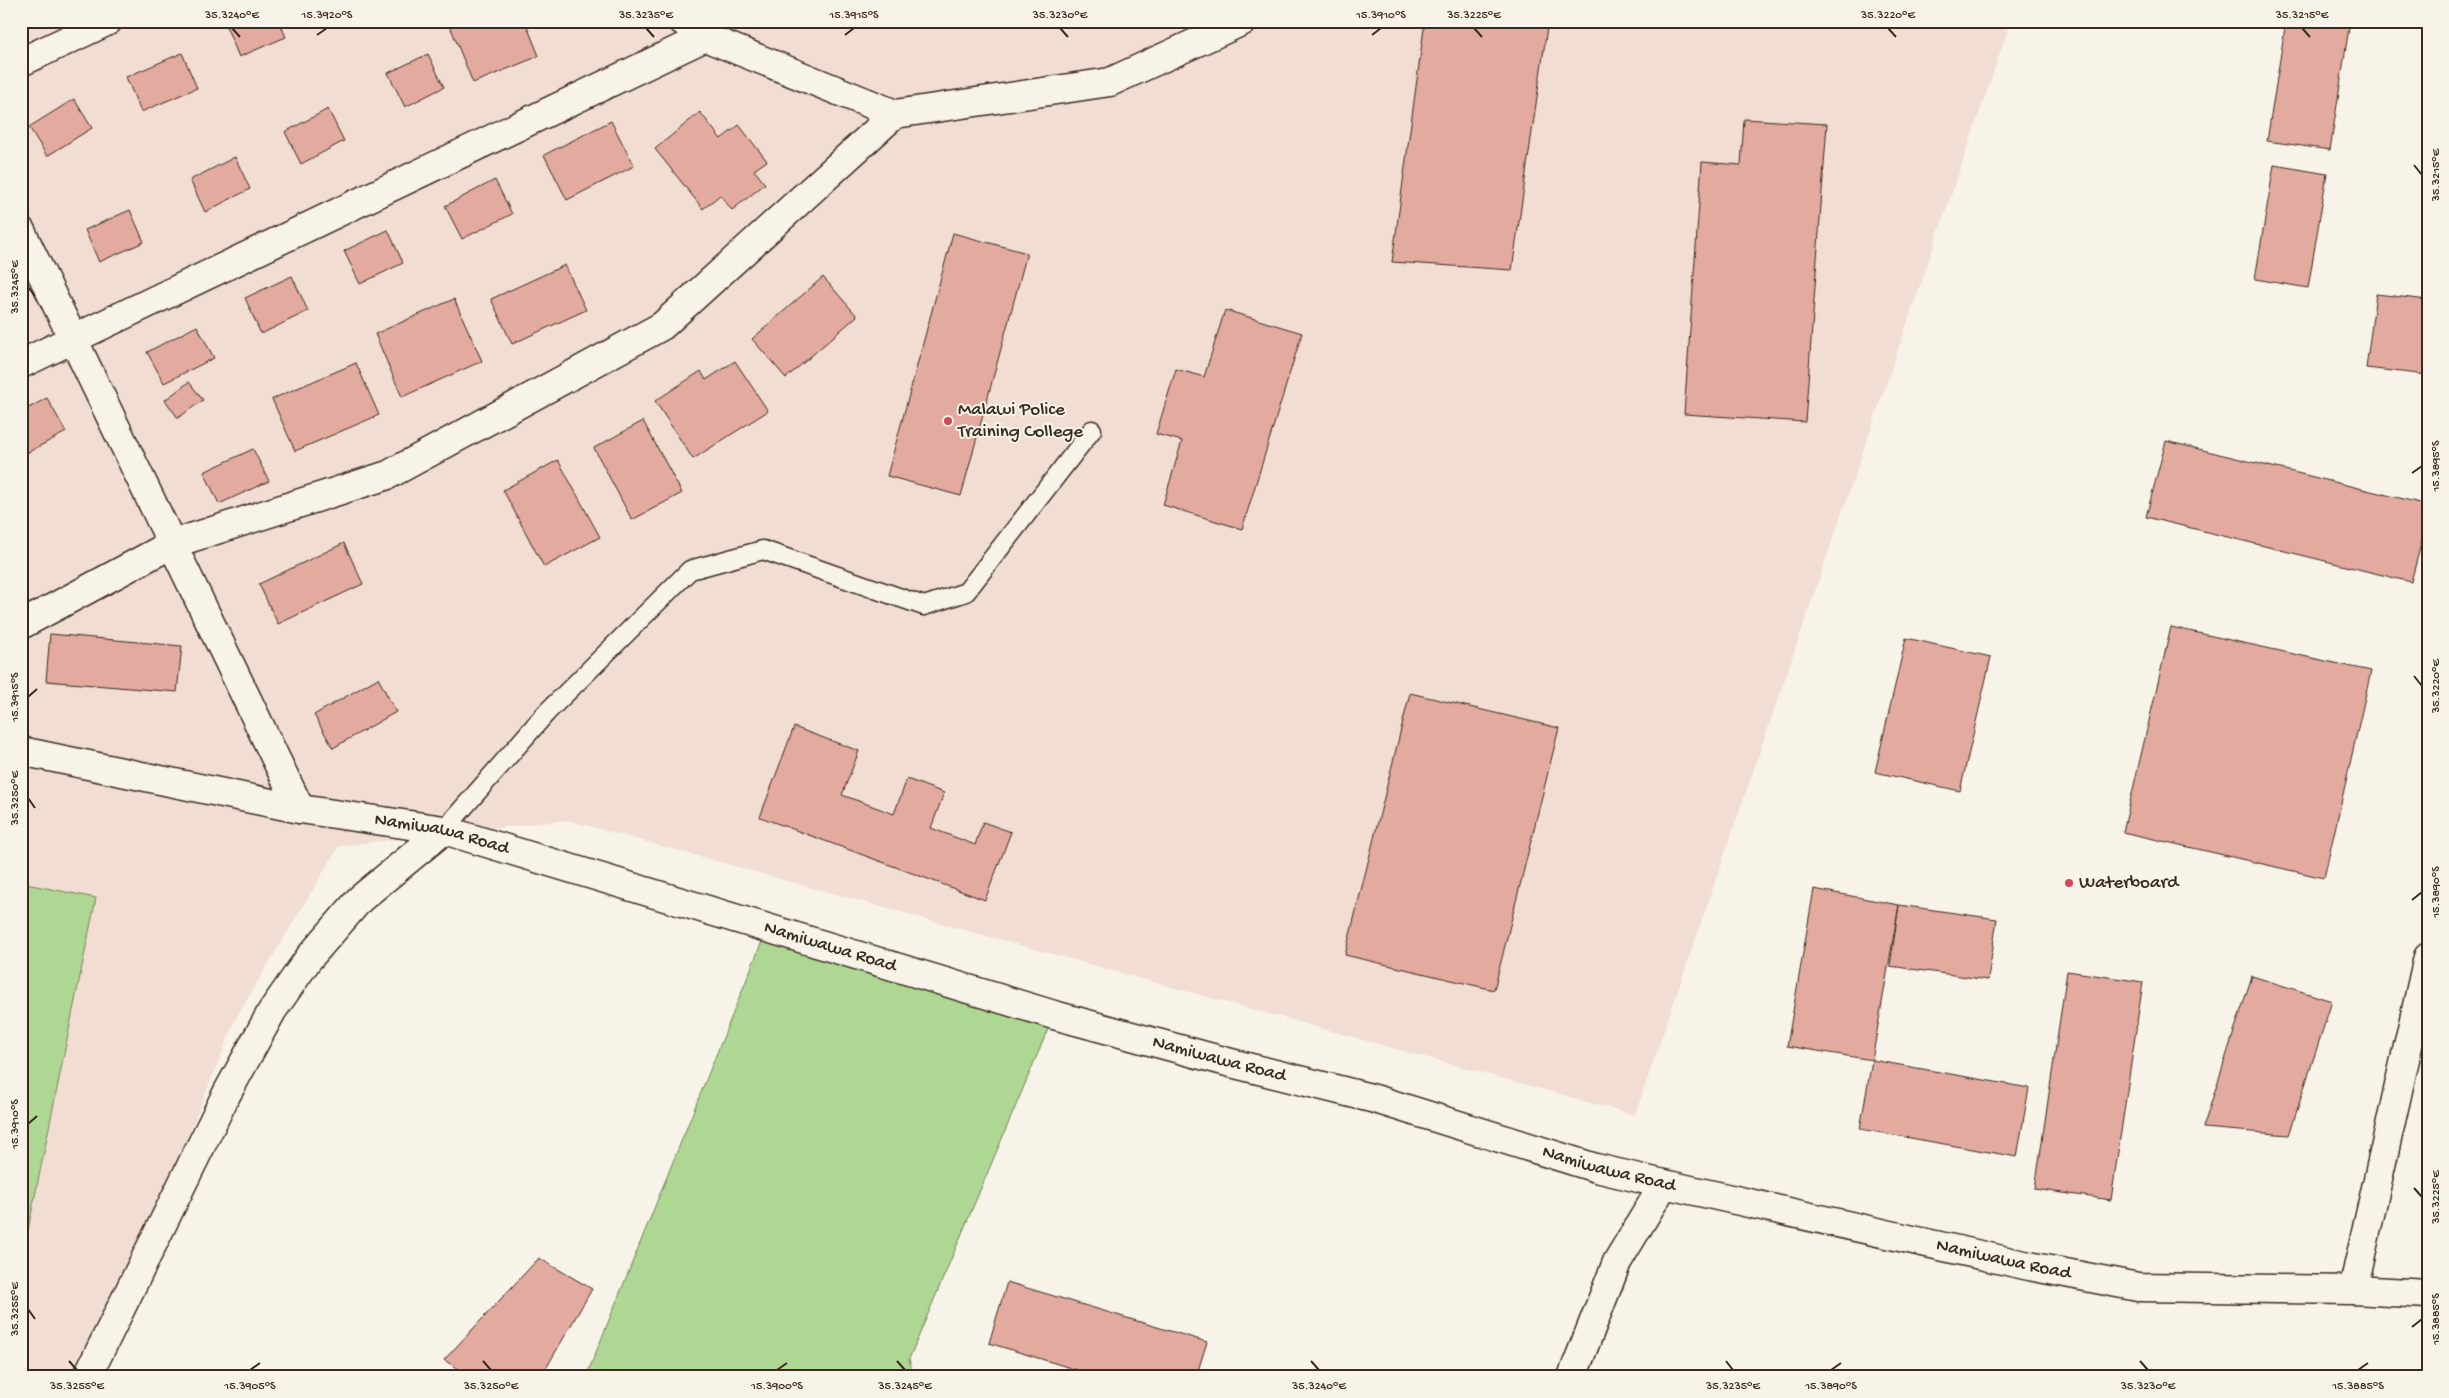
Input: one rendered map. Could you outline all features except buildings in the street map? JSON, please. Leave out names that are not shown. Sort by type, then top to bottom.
[{"type":"street","points":[[21,62],[108,21]]},
{"type":"street","points":[[682,21],[705,37],[895,114],[1110,82],[1243,21]]},
{"type":"street","points":[[21,364],[705,37]]},
{"type":"street","points":[[21,625],[172,544],[388,476],[662,326],[895,114]]},
{"type":"street","points":[[21,230],[300,809]]},
{"type":"street","name":"Namiwawa Road","points":[[21,751],[300,809],[444,830],[1054,1014],[1231,1063],[1375,1099],[1596,1168],[1664,1184],[2029,1266],[2138,1287],[2353,1290],[2428,1294]]},
{"type":"street","points":[[87,1377],[226,1095],[272,1011],[309,958],[360,899],[444,830]]},
{"type":"street","points":[[2353,1290],[2428,957]]},
{"type":"street","points":[[1572,1377],[1617,1262],[1664,1184]]},
{"type":"lane","points":[[444,830],[547,712],[690,570],[764,550],[924,606],[966,592],[1092,430]]},
{"type":"shaded area","name":"Malawi Police Training College","points":[[21,21],[2011,21],[1635,1115],[567,820],[339,846],[237,1016],[90,1377],[21,1377]]},
{"type":"green space","points":[[21,883],[96,898],[21,1264]]},
{"type":"green space","points":[[767,929],[1054,1015],[909,1359],[914,1377],[586,1377]]},
{"type":"place","name":"Malawi Police Training College","points":[[948,421]]},
{"type":"place","name":"Waterboard","points":[[2069,883]]}]
